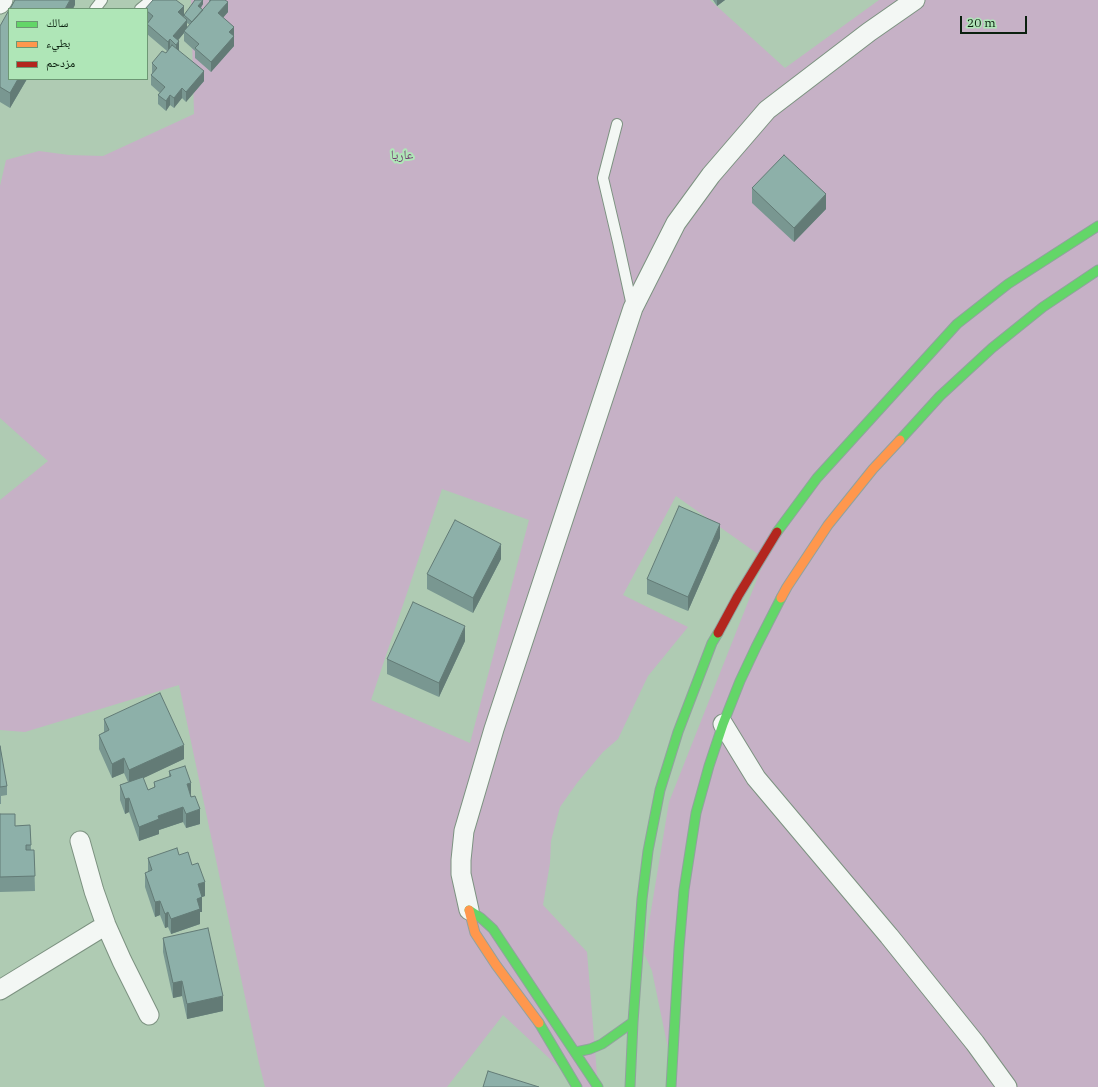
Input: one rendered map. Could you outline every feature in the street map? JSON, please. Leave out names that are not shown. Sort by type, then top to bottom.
[{"type":"highway","points":[[630,1087],[642,899],[648,851],[660,790],[678,732],[712,643],[738,596],[776,534],[817,478],[957,324],[1008,284],[1098,226]]},
{"type":"highway","points":[[672,1087],[679,948],[684,890],[696,813],[709,766],[723,724],[740,681],[756,647],[787,588],[828,525],[873,469],[940,396],[992,348],[1043,307],[1098,270]]},
{"type":"highway","points":[[470,910],[493,929],[598,1087]]},
{"type":"highway","points":[[470,910],[475,933],[496,965],[538,1022],[577,1087]]},
{"type":"highway","points":[[576,1052],[590,1049],[602,1044],[633,1022]]},
{"type":"street","points":[[0,4],[3,0]]},
{"type":"street","points":[[470,910],[461,874],[464,831],[494,729],[633,308],[676,223],[711,175],[767,110],[869,32],[915,0]]},
{"type":"street","points":[[723,724],[756,778],[884,930],[975,1043],[1007,1087]]},
{"type":"street","points":[[80,841],[94,891],[106,925],[122,961],[150,1016]]},
{"type":"street","points":[[0,990],[106,925]]},
{"type":"lane","points":[[96,8],[102,0]]},
{"type":"lane","points":[[141,8],[151,0]]},
{"type":"lane","points":[[617,124],[603,178],[633,308]]},
{"type":"shaded area","points":[[191,0],[710,0],[785,68],[879,0],[1098,0],[1098,1087],[676,1087],[652,971],[644,953],[669,802],[765,559],[676,496],[623,595],[688,627],[648,676],[618,739],[603,752],[577,783],[560,807],[551,841],[550,863],[543,905],[587,952],[598,1087],[580,1087],[503,1015],[447,1087],[265,1087],[179,685],[25,732],[0,730],[0,500],[48,461],[0,418],[0,186],[6,160],[39,151],[69,155],[103,156],[194,114]],"holes":[[[442,489],[529,520],[470,743],[371,700]]]},
{"type":"building","points":[[15,0],[70,0],[66,8],[11,8]]},
{"type":"building","points":[[153,0],[176,0],[184,6],[178,12],[187,20],[173,36],[179,41],[176,45],[170,39],[168,42],[148,25],[153,16],[148,12],[148,8],[146,8]]},
{"type":"building","points":[[195,0],[203,0],[198,6],[203,10],[192,22],[184,15]]},
{"type":"building","points":[[211,0],[225,0],[228,2],[218,13],[234,27],[229,32],[234,36],[211,62],[195,48],[199,44],[184,31]]},
{"type":"building","points":[[8,12],[8,80],[17,80],[10,93],[0,87],[0,26]]},
{"type":"building","points":[[172,45],[204,71],[186,92],[182,88],[174,98],[170,95],[166,101],[158,95],[165,87],[151,75],[157,68],[152,63],[162,51],[166,53]]},
{"type":"building","points":[[784,155],[826,194],[794,228],[752,188]]},
{"type":"building","points":[[679,506],[720,524],[688,597],[647,579]]},
{"type":"building","points":[[455,520],[501,544],[473,598],[427,574]]},
{"type":"building","points":[[413,602],[465,626],[439,683],[387,659]]},
{"type":"building","points":[[160,693],[184,745],[129,770],[124,758],[112,764],[99,735],[109,730],[104,719]]},
{"type":"building","points":[[0,746],[7,786],[0,787]]},
{"type":"building","points":[[185,766],[191,783],[187,784],[191,797],[195,796],[200,809],[186,814],[183,807],[158,816],[159,819],[139,827],[129,798],[125,799],[120,785],[143,777],[148,790],[155,787],[154,782],[171,776],[169,771]]},
{"type":"building","points":[[0,814],[15,814],[15,826],[30,825],[31,845],[26,845],[26,850],[34,850],[35,876],[0,877]]},
{"type":"building","points":[[177,848],[179,855],[188,852],[192,865],[198,863],[205,882],[198,884],[202,897],[197,899],[200,909],[171,919],[168,912],[165,914],[160,901],[155,902],[145,873],[152,870],[148,858]]},
{"type":"building","points":[[208,928],[223,996],[187,1004],[182,981],[173,983],[163,938]]},
{"type":"building","points":[[488,1071],[539,1087],[483,1087]]},
{"type":"traffic: fast","points":[[777,532],[817,478],[957,324],[1008,284],[1098,226]]},
{"type":"traffic: fast","points":[[900,440],[940,396],[992,348],[1043,307],[1098,270]]},
{"type":"traffic: fast","points":[[671,1087],[684,890],[696,813],[709,766],[723,724],[740,681],[781,598]]},
{"type":"traffic: fast","points":[[630,1087],[642,899],[648,851],[660,790],[678,732],[712,643],[718,633]]},
{"type":"traffic: fast","points":[[469,910],[493,929],[598,1087]]},
{"type":"traffic: fast","points":[[576,1052],[590,1049],[602,1044],[633,1022]]},
{"type":"traffic: fast","points":[[539,1023],[577,1087]]},
{"type":"traffic: slow","points":[[781,598],[828,525],[873,469],[900,440]]},
{"type":"traffic: slow","points":[[469,910],[475,933],[496,965],[539,1023]]},
{"type":"traffic: jam","points":[[718,633],[738,596],[777,532]]},
{"type":"district","name":"عاريا","points":[[402,155]]}]
